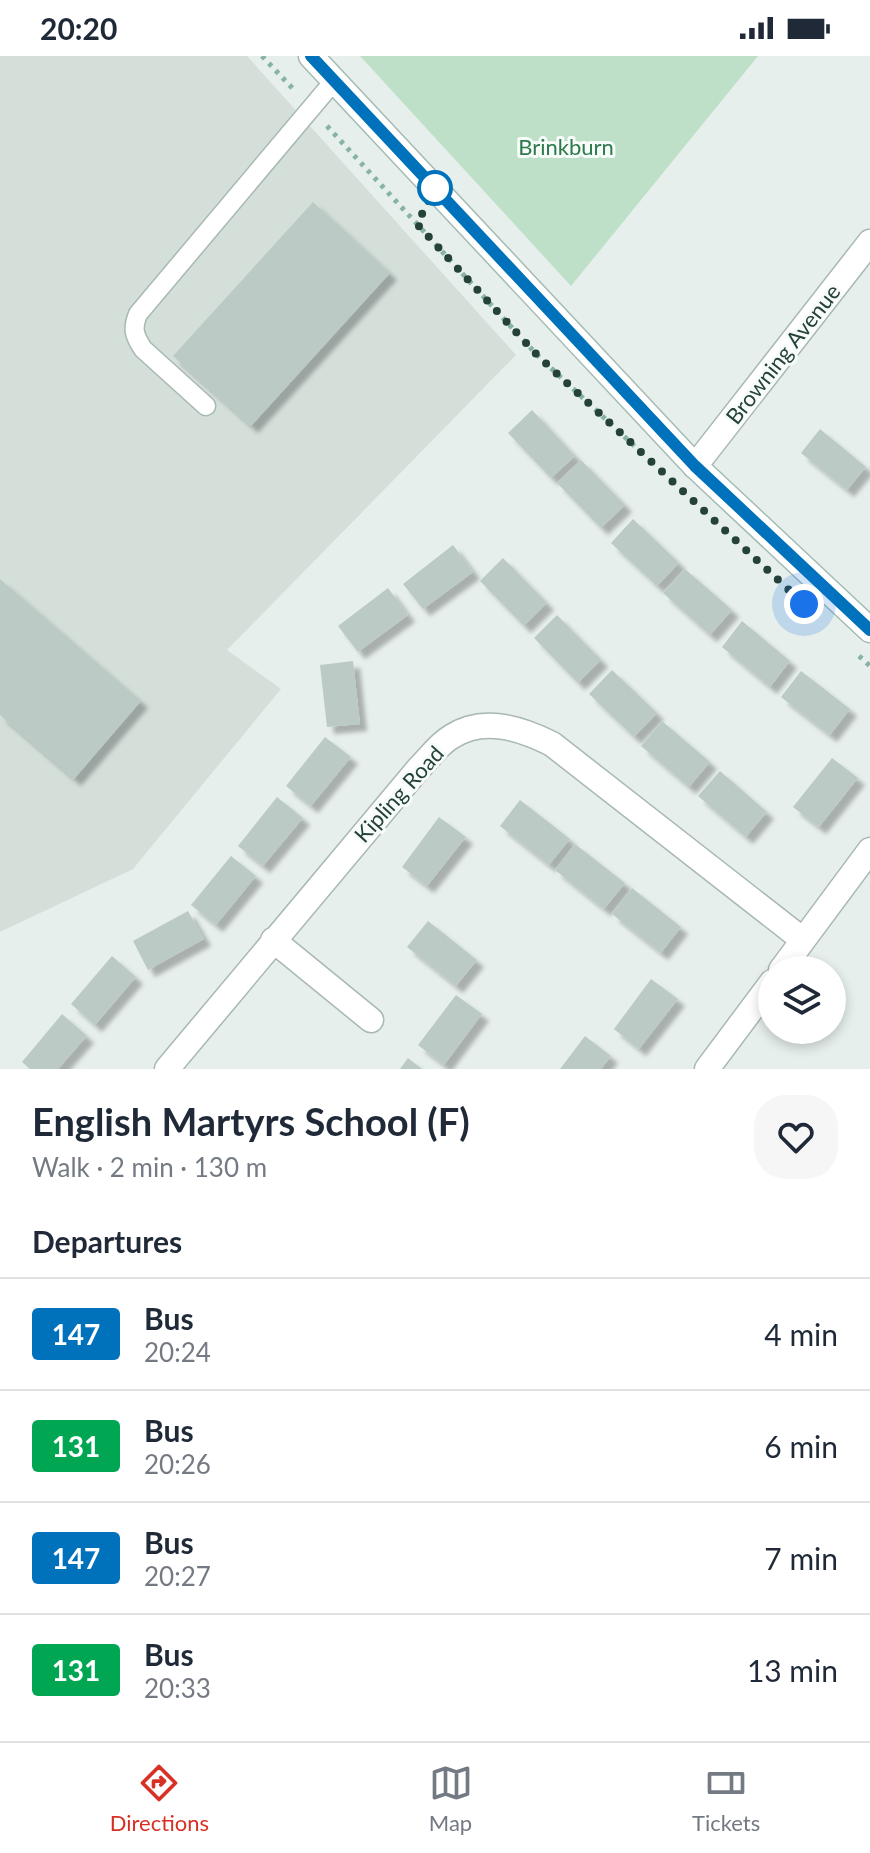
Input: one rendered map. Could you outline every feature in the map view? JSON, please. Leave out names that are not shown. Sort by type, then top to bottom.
[{"type":"street","points":[[311,56],[695,466],[870,630]]},
{"type":"street","name":"Browning Avenue","points":[[695,466],[869,247]]},
{"type":"street","name":"Kipling Road","points":[[167,1069],[419,768],[451,737],[484,725],[525,730],[552,744],[803,940]]},
{"type":"street","points":[[791,956],[870,850]]},
{"type":"street","points":[[273,940],[371,1020]]},
{"type":"street","points":[[707,1069],[758,1001]]},
{"type":"lane","points":[[206,406],[143,349],[136,339],[134,323],[138,314],[334,81]]},
{"type":"path","points":[[262,56],[538,356],[652,463]]},
{"type":"path","points":[[859,656],[870,666]]},
{"type":"shaded area","points":[[0,56],[247,56],[516,355],[227,650],[281,689],[133,869],[0,932]]},
{"type":"green space","name":"Brinkburn","points":[[360,56],[758,56],[571,286]]},
{"type":"building","points":[[313,202],[390,273],[251,426],[173,356]]},
{"type":"building","points":[[532,410],[575,456],[551,478],[508,433]]},
{"type":"building","points":[[820,429],[866,467],[847,490],[801,453]]},
{"type":"building","points":[[581,460],[625,505],[601,528],[557,483]]},
{"type":"building","points":[[633,519],[679,563],[657,586],[611,543]]},
{"type":"building","points":[[453,545],[473,572],[423,609],[403,584]]},
{"type":"building","points":[[503,558],[547,603],[524,626],[480,581]]},
{"type":"building","points":[[685,569],[732,610],[710,635],[663,593]]},
{"type":"building","points":[[0,579],[141,701],[74,779],[0,715]]},
{"type":"building","points":[[388,588],[408,615],[358,652],[338,626]]},
{"type":"building","points":[[557,615],[601,660],[578,683],[534,638]]},
{"type":"building","points":[[742,621],[790,661],[770,687],[722,647]]},
{"type":"building","points":[[353,661],[360,724],[327,727],[320,665]]},
{"type":"building","points":[[612,670],[657,713],[634,737],[589,694]]},
{"type":"building","points":[[801,671],[850,709],[830,735],[781,697]]},
{"type":"building","points":[[662,721],[710,762],[689,787],[641,746]]},
{"type":"building","points":[[325,737],[351,757],[311,806],[286,786]]},
{"type":"building","points":[[832,758],[858,778],[819,827],[793,807]]},
{"type":"building","points":[[720,771],[767,812],[746,837],[698,796]]},
{"type":"building","points":[[277,797],[303,818],[263,866],[238,846]]},
{"type":"building","points":[[520,800],[570,839],[549,865],[500,826]]},
{"type":"building","points":[[439,817],[466,837],[427,886],[402,867]]},
{"type":"building","points":[[575,844],[625,883],[604,909],[555,870]]},
{"type":"building","points":[[231,856],[256,876],[216,925],[191,905]]},
{"type":"building","points":[[632,888],[681,927],[661,953],[612,914]]},
{"type":"building","points":[[188,911],[204,939],[148,970],[133,941]]},
{"type":"building","points":[[428,921],[477,960],[456,986],[407,947]]},
{"type":"building","points":[[112,956],[136,977],[95,1025],[71,1004]]},
{"type":"building","points":[[651,979],[678,999],[639,1049],[614,1029]]},
{"type":"building","points":[[456,995],[482,1014],[444,1065],[418,1045]]},
{"type":"building","points":[[62,1014],[87,1036],[58,1069],[30,1069],[22,1062]]},
{"type":"building","points":[[585,1036],[611,1056],[601,1069],[560,1069]]},
{"type":"building","points":[[408,1058],[422,1069],[400,1069]]},
{"type":"bus line","name":"147","points":[[311,56],[695,466],[870,630]]},
{"type":"route","points":[[435,188],[417,224],[538,356],[804,604]]}]
